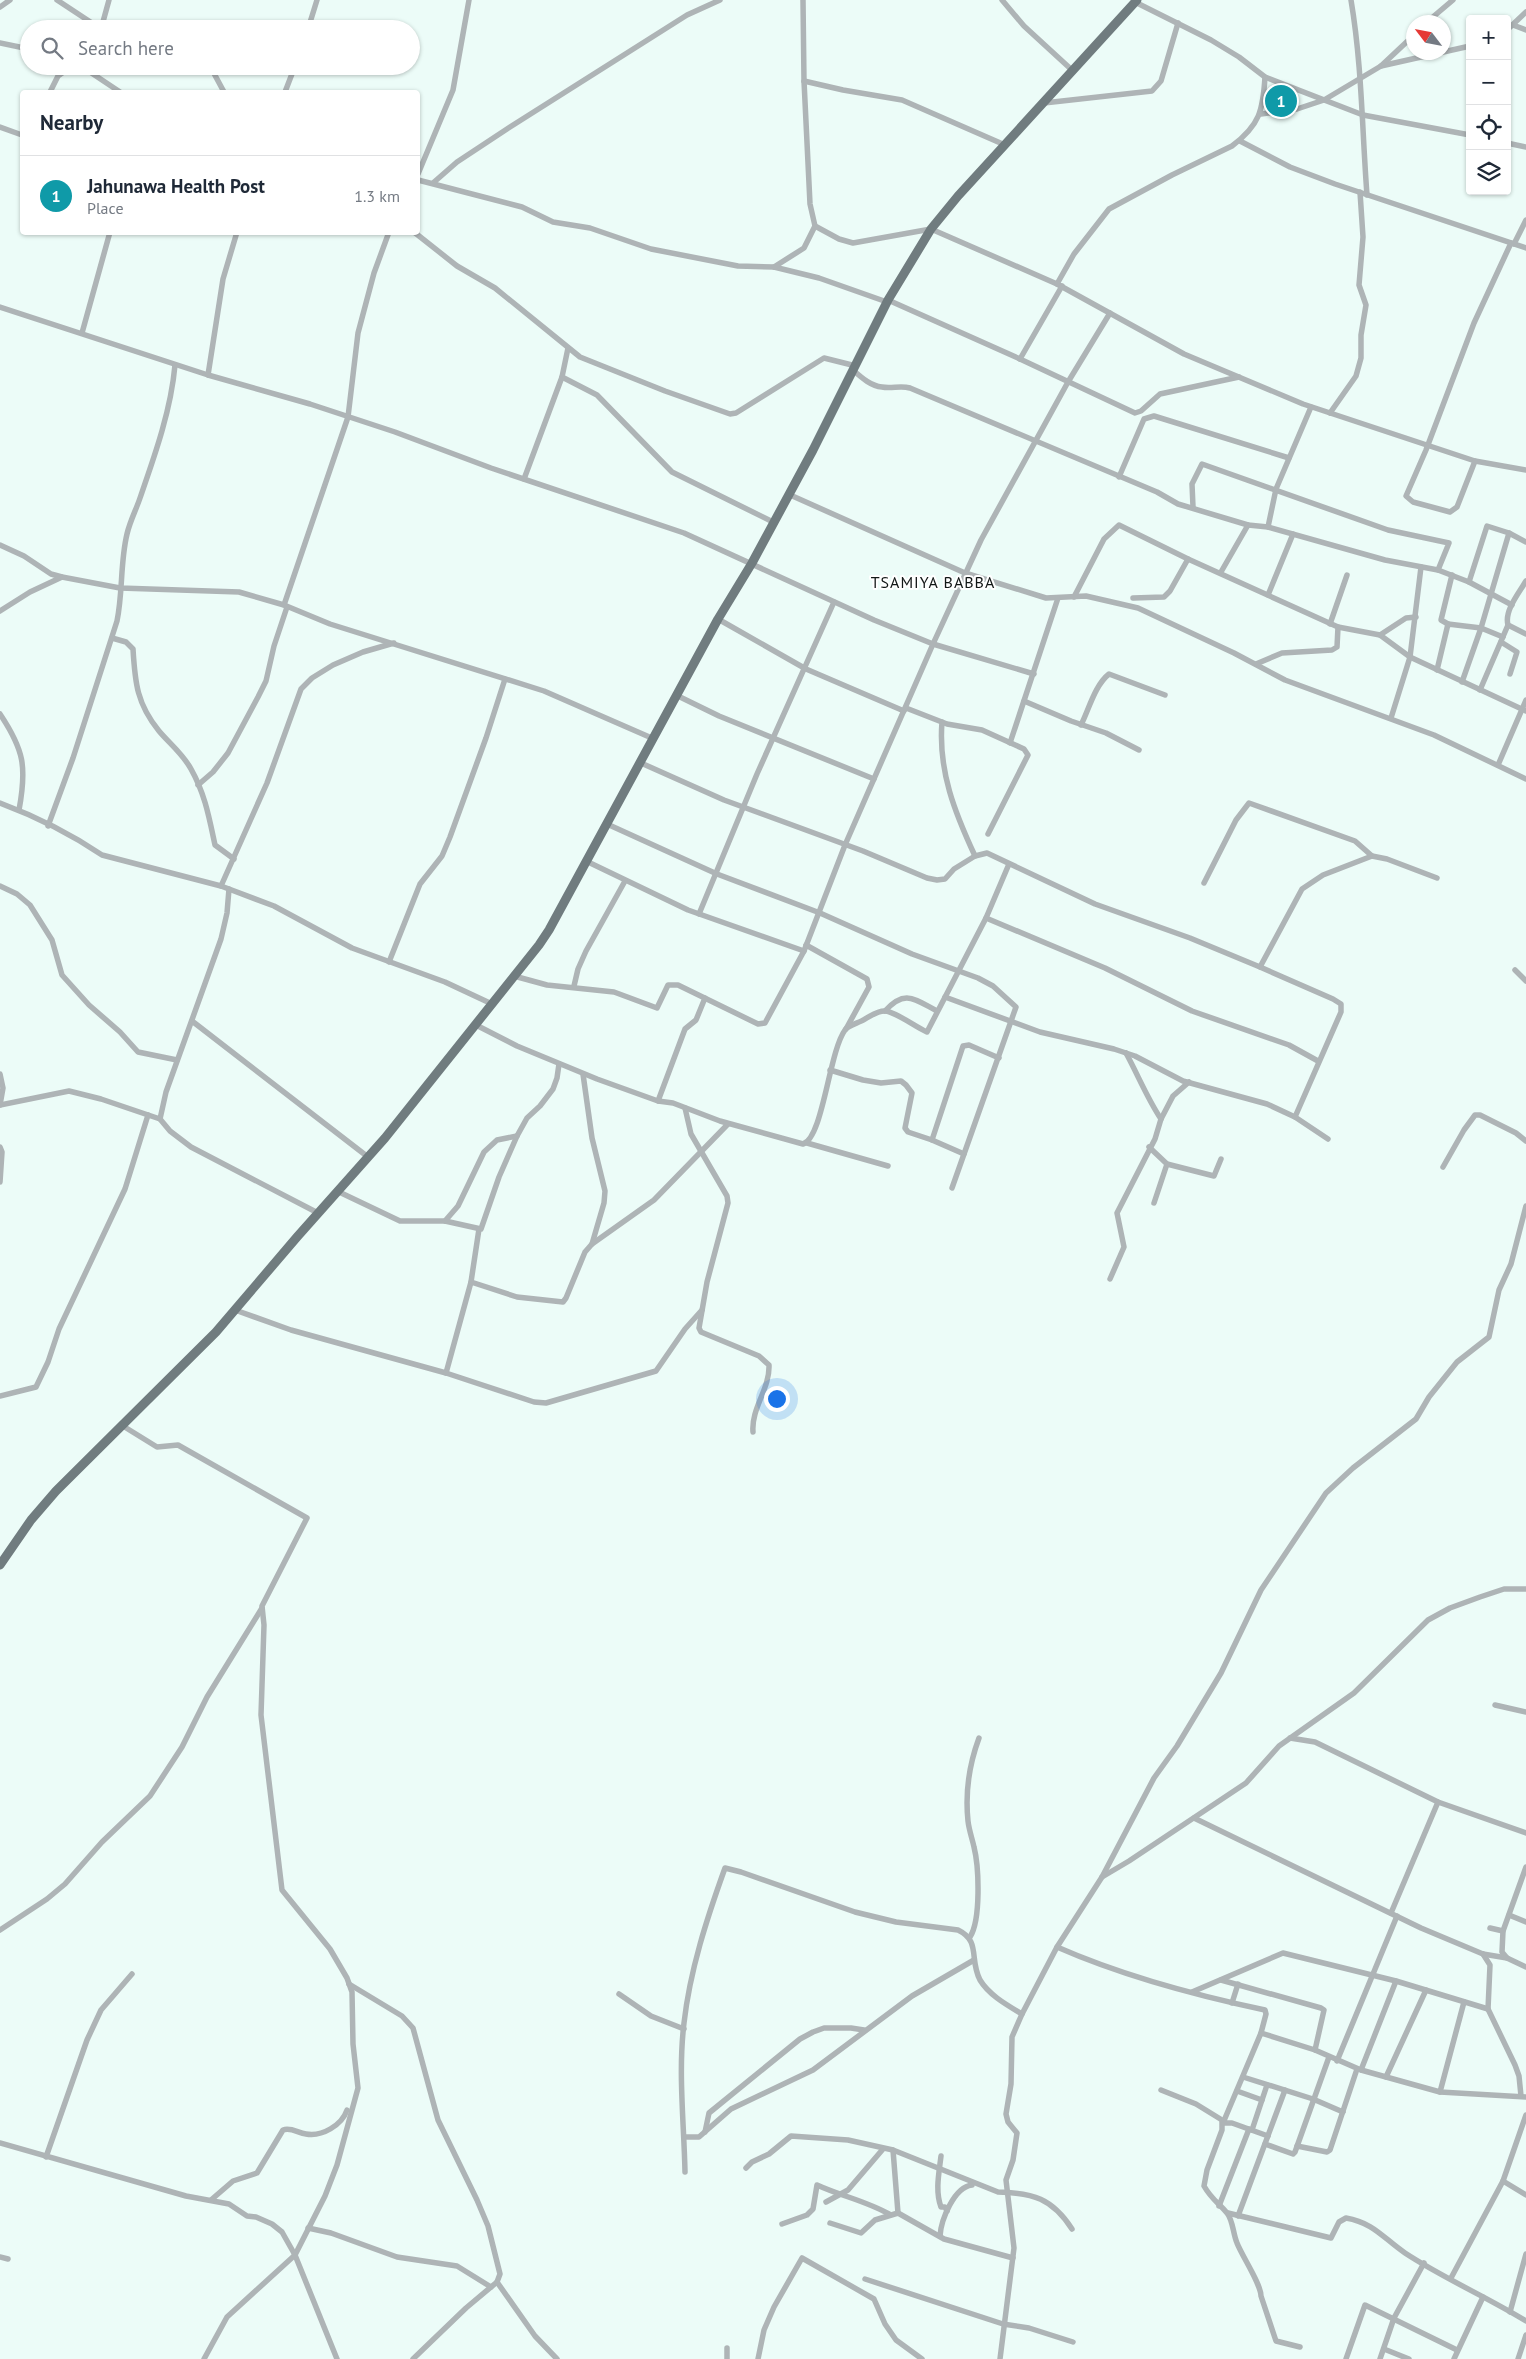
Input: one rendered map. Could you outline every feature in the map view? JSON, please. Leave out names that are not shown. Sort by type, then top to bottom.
[{"type":"main road","points":[[0,1565],[31,1520],[44,1505],[216,1332],[368,1157],[476,1025],[549,930],[678,696],[718,619],[752,563],[855,369],[888,301],[931,229],[1136,1]]},
{"type":"street","points":[[0,7],[10,0]]},
{"type":"street","points":[[103,20],[109,0]]},
{"type":"street","points":[[310,20],[316,0]]},
{"type":"street","points":[[420,169],[453,90],[469,0]]},
{"type":"street","points":[[432,183],[457,162],[510,127],[688,14],[720,0]]},
{"type":"street","points":[[774,267],[804,248],[816,226],[810,204],[804,80],[803,0]]},
{"type":"street","points":[[1002,0],[1024,26],[1073,70]]},
{"type":"street","points":[[1351,0],[1360,78],[1367,195]]},
{"type":"street","points":[[1435,15],[1453,0]]},
{"type":"street","points":[[59,1],[88,20]]},
{"type":"street","points":[[1136,1],[1232,52],[1265,76],[1324,100],[1363,115],[1466,134]]},
{"type":"street","points":[[1526,12],[1513,25],[1526,30]]},
{"type":"street","points":[[1044,103],[1152,91],[1161,81],[1178,23]]},
{"type":"street","points":[[0,43],[20,47]]},
{"type":"street","points":[[1260,114],[1297,109],[1324,100],[1381,66],[1406,43]]},
{"type":"street","points":[[1381,66],[1466,47]]},
{"type":"street","points":[[51,90],[59,75]]},
{"type":"street","points":[[96,75],[117,90]]},
{"type":"street","points":[[215,75],[223,90]]},
{"type":"street","points":[[287,90],[292,75]]},
{"type":"street","points":[[1020,358],[1074,254],[1110,209],[1172,174],[1240,141],[1260,114],[1265,76]]},
{"type":"street","points":[[804,80],[843,90],[902,100],[1005,146]]},
{"type":"street","points":[[0,127],[20,134]]},
{"type":"street","points":[[1240,141],[1290,166],[1367,195],[1526,248]]},
{"type":"street","points":[[1511,144],[1526,147]]},
{"type":"street","points":[[420,180],[522,206],[553,222],[590,228],[651,249],[738,266],[774,267],[819,278],[888,301],[1020,358],[1134,413],[1141,411],[1160,394],[1239,377]]},
{"type":"street","points":[[1330,413],[1356,376],[1361,358],[1361,335],[1366,305],[1359,285],[1363,237],[1360,192]]},
{"type":"street","points":[[1474,461],[1456,507],[1450,512],[1413,502],[1406,496],[1474,323],[1526,220]]},
{"type":"street","points":[[816,226],[839,239],[853,243],[931,229],[1059,285],[1184,354],[1311,407],[1474,461],[1526,470]]},
{"type":"street","points":[[82,333],[109,235]]},
{"type":"street","points":[[208,375],[223,279],[236,235]]},
{"type":"street","points":[[198,785],[213,772],[228,753],[266,681],[286,606],[348,417],[358,333],[374,273],[388,235]]},
{"type":"street","points":[[418,235],[457,266],[495,288],[580,357],[665,391],[730,414],[824,358],[855,369],[873,385],[883,388],[902,386],[1157,492],[1178,504],[1248,525],[1268,527],[1384,560],[1438,570],[1469,582],[1512,606]]},
{"type":"street","points":[[0,307],[175,365],[348,417],[684,533],[752,563],[787,582],[932,644],[1034,674]]},
{"type":"street","points":[[514,976],[547,985],[574,986],[614,992],[657,1008],[668,985],[678,985],[758,1024],[764,1023],[805,948],[845,845],[932,644],[981,540],[1068,382],[1110,313]]},
{"type":"street","points":[[524,479],[562,377],[568,348]]},
{"type":"street","points":[[48,826],[73,758],[112,638],[120,605],[122,557],[127,531],[140,500],[163,424],[171,396],[175,365]]},
{"type":"street","points":[[562,377],[597,395],[672,472],[774,522]]},
{"type":"street","points":[[1268,527],[1276,489],[1311,407]]},
{"type":"street","points":[[1119,476],[1144,419],[1154,416],[1289,458]]},
{"type":"street","points":[[1193,507],[1192,484],[1202,464],[1388,530],[1449,543],[1438,570]]},
{"type":"street","points":[[788,494],[966,574],[1046,598],[1086,596],[1138,608],[1256,664],[1285,680],[1391,718],[1526,779]]},
{"type":"street","points":[[1074,597],[1104,539],[1119,525],[1330,624],[1380,634],[1410,658],[1524,710]]},
{"type":"street","points":[[1221,572],[1248,525]]},
{"type":"street","points":[[1469,582],[1487,526],[1509,533],[1526,542]]},
{"type":"street","points":[[1462,682],[1481,628],[1509,533]]},
{"type":"street","points":[[1268,594],[1293,534]]},
{"type":"street","points":[[0,544],[24,556],[51,574],[62,577],[120,588],[239,592],[286,606],[330,624],[544,691],[654,738]]},
{"type":"street","points":[[1133,598],[1164,597],[1170,591],[1188,559]]},
{"type":"street","points":[[1391,718],[1410,658],[1421,567]]},
{"type":"street","points":[[1330,624],[1346,575]]},
{"type":"street","points":[[1452,575],[1441,620],[1448,624],[1481,628],[1502,639],[1517,652],[1510,674]]},
{"type":"street","points":[[0,611],[30,592],[62,577]]},
{"type":"street","points":[[1480,690],[1508,625],[1507,621],[1512,606],[1524,590],[1526,581]]},
{"type":"street","points":[[1010,743],[1058,598]]},
{"type":"street","points":[[699,914],[773,738],[834,602]]},
{"type":"street","points":[[1380,634],[1406,618],[1416,617]]},
{"type":"street","points":[[718,619],[806,668],[905,710],[942,722],[982,730],[1024,749],[1028,755],[988,834]]},
{"type":"street","points":[[1438,670],[1448,624]]},
{"type":"street","points":[[1508,625],[1526,634]]},
{"type":"street","points":[[1256,664],[1282,653],[1332,650],[1337,647],[1338,627]]},
{"type":"street","points":[[112,638],[126,642],[133,649],[139,699],[145,712],[191,768],[210,812],[214,845],[234,859]]},
{"type":"street","points":[[221,886],[267,783],[300,690],[312,678],[333,665],[363,652],[394,643]]},
{"type":"street","points":[[1081,725],[1098,690],[1109,674],[1164,695]]},
{"type":"street","points":[[389,962],[420,884],[442,856],[450,837],[505,679]]},
{"type":"street","points":[[678,696],[773,738],[874,779]]},
{"type":"street","points":[[1498,765],[1524,710],[1526,700]]},
{"type":"street","points":[[1024,701],[1081,725],[1106,733],[1139,750]]},
{"type":"street","points":[[0,714],[14,737],[22,759],[24,785],[20,810]]},
{"type":"street","points":[[942,722],[943,762],[950,801],[975,856]]},
{"type":"street","points":[[641,763],[744,807],[937,880],[945,879],[954,869],[975,856],[987,853],[1095,904],[1190,938],[1300,983],[1341,1004],[1341,1012],[1336,1026],[1318,1061],[1295,1117]]},
{"type":"street","points":[[0,803],[20,810],[102,855],[229,888],[274,906],[352,948],[445,982],[492,1004]]},
{"type":"street","points":[[1204,883],[1236,820],[1249,803],[1355,841],[1372,856],[1387,859],[1437,878]]},
{"type":"street","points":[[607,824],[717,874],[820,913],[864,934],[958,972],[978,978],[993,986],[1010,1000],[1016,1007],[952,1188]]},
{"type":"street","points":[[1260,968],[1302,889],[1323,875],[1372,856]]},
{"type":"street","points":[[586,861],[625,881],[699,914],[805,948],[867,979],[869,987],[836,1048],[819,1121],[807,1143]]},
{"type":"street","points":[[885,1011],[927,1032],[986,918],[1009,864]]},
{"type":"street","points":[[574,986],[578,969],[586,951],[625,881]]},
{"type":"street","points":[[0,886],[17,894],[30,905],[52,940],[62,975],[89,1005],[120,1032],[138,1052],[177,1060]]},
{"type":"street","points":[[160,1118],[177,1060],[221,939],[227,913],[229,888]]},
{"type":"street","points":[[986,918],[1105,968],[1192,1011],[1289,1046],[1318,1061]]},
{"type":"street","points":[[1515,970],[1526,980]]},
{"type":"street","points":[[846,1028],[875,1013],[885,1011],[895,1000],[905,997],[912,998],[937,1011]]},
{"type":"street","points":[[945,997],[1040,1032],[1095,1043],[1126,1053],[1189,1082],[1267,1104],[1295,1117],[1328,1140]]},
{"type":"street","points":[[658,1101],[685,1029],[696,1020],[705,998]]},
{"type":"street","points":[[192,1021],[368,1157]]},
{"type":"street","points":[[476,1025],[559,1064],[658,1101],[685,1108],[728,1124],[799,1144],[807,1143],[888,1166]]},
{"type":"street","points":[[932,1140],[963,1046],[969,1045],[999,1058]]},
{"type":"street","points":[[1126,1053],[1143,1084],[1146,1096],[1161,1119]]},
{"type":"street","points":[[446,1373],[471,1282],[479,1229],[484,1225],[500,1177],[517,1136],[527,1118],[553,1089],[559,1064]]},
{"type":"street","points":[[830,1070],[863,1080],[880,1083],[901,1081],[906,1084],[912,1093],[906,1128],[908,1132],[964,1154]]},
{"type":"street","points":[[0,1074],[3,1088],[0,1105],[69,1091],[160,1118],[170,1131],[191,1147],[318,1213]]},
{"type":"street","points":[[583,1074],[592,1138],[604,1191],[604,1203],[592,1244]]},
{"type":"street","points":[[1110,1279],[1124,1247],[1117,1213],[1155,1138],[1161,1119],[1173,1096],[1189,1082]]},
{"type":"street","points":[[685,1108],[688,1123],[700,1152],[726,1196],[728,1203],[707,1282],[699,1328],[701,1332],[759,1356],[769,1365],[767,1379],[754,1410],[754,1432]]},
{"type":"street","points":[[1443,1167],[1464,1130],[1475,1115],[1480,1114],[1516,1133],[1526,1141]]},
{"type":"street","points":[[0,1396],[36,1387],[48,1362],[59,1329],[125,1189],[148,1115]]},
{"type":"street","points":[[471,1282],[517,1297],[559,1303],[566,1298],[585,1252],[592,1244],[654,1200],[728,1124]]},
{"type":"street","points":[[445,1221],[458,1206],[477,1162],[484,1152],[497,1140],[517,1136]]},
{"type":"street","points":[[0,1147],[2,1152],[0,1182]]},
{"type":"street","points":[[1149,1147],[1167,1164],[1214,1176],[1222,1159]]},
{"type":"street","points":[[1154,1203],[1167,1164]]},
{"type":"street","points":[[337,1191],[400,1222],[445,1221],[479,1229]]},
{"type":"street","points":[[1000,2359],[1013,2258],[1013,2228],[1006,2180],[1018,2142],[1017,2133],[1008,2122],[1006,2114],[1011,2084],[1012,2037],[1022,2014],[1057,1947],[1102,1877],[1154,1778],[1177,1746],[1221,1673],[1261,1590],[1326,1493],[1353,1468],[1416,1419],[1429,1397],[1457,1362],[1489,1337],[1499,1290],[1512,1264],[1524,1223],[1526,1206]]},
{"type":"street","points":[[235,1310],[292,1330],[446,1373],[534,1402],[546,1403],[656,1371],[685,1329],[702,1310]]},
{"type":"street","points":[[0,1930],[47,1900],[66,1884],[102,1842],[150,1796],[182,1747],[207,1697],[262,1608],[270,1586],[306,1518],[178,1445],[157,1446],[123,1426]]},
{"type":"street","points":[[1102,1877],[1246,1783],[1266,1759],[1290,1738],[1354,1693],[1418,1629],[1436,1615],[1504,1589],[1526,1589]]},
{"type":"street","points":[[204,2359],[227,2317],[295,2255],[325,2196],[334,2173],[358,2088],[353,2044],[354,2015],[349,1984],[330,1949],[282,1890],[261,1715],[264,1625],[262,1608]]},
{"type":"street","points":[[1495,1705],[1526,1712]]},
{"type":"street","points":[[979,1738],[970,1764],[967,1792],[968,1822],[976,1859],[977,1890],[976,1922],[970,1937],[974,1960],[981,1980],[988,1989],[1022,2014]]},
{"type":"street","points":[[1290,1738],[1315,1742],[1438,1802],[1526,1832]]},
{"type":"street","points":[[1337,2061],[1438,1802]]},
{"type":"street","points":[[1194,1818],[1359,1899],[1483,1954],[1507,1958],[1526,1967]]},
{"type":"street","points":[[1507,1958],[1502,1952],[1503,1931],[1526,1867]]},
{"type":"street","points":[[685,2172],[682,2061],[684,2029],[693,1970],[725,1868],[855,1912],[896,1922],[958,1930],[970,1937]]},
{"type":"street","points":[[1509,1915],[1526,1922]]},
{"type":"street","points":[[1490,1928],[1503,1931]]},
{"type":"street","points":[[1057,1947],[1102,1967],[1232,2003],[1265,2010],[1266,2014],[1261,2033],[1223,2123],[1206,2170],[1204,2186],[1211,2199],[1228,2213],[1331,2238],[1339,2222],[1346,2218],[1362,2222],[1377,2230],[1404,2252],[1526,2322]]},
{"type":"street","points":[[1192,1992],[1283,1953],[1396,1981],[1488,2009]]},
{"type":"street","points":[[1261,2033],[1315,2050],[1359,2069],[1440,2092],[1523,2097],[1515,2065],[1488,2009],[1490,1965],[1483,1954]]},
{"type":"street","points":[[684,2137],[699,2137],[731,2109],[813,2070],[864,2030],[912,1996],[974,1960]]},
{"type":"street","points":[[46,2157],[87,2040],[101,2010],[132,1974]]},
{"type":"street","points":[[1221,1980],[1324,2010],[1315,2050]]},
{"type":"street","points":[[1297,2146],[1328,2152],[1333,2146],[1359,2069],[1396,1981]]},
{"type":"street","points":[[349,1984],[402,2016],[413,2028],[438,2120],[478,2200],[488,2226],[500,2274],[497,2282],[446,2326],[413,2359]]},
{"type":"street","points":[[1232,2003],[1238,1984]]},
{"type":"street","points":[[1386,2077],[1426,1990]]},
{"type":"street","points":[[619,1994],[651,2016],[684,2029]]},
{"type":"street","points":[[1440,2092],[1464,2002]]},
{"type":"street","points":[[705,2132],[709,2113],[800,2039],[824,2028],[864,2030]]},
{"type":"street","points":[[1265,2144],[1293,2154],[1329,2057]]},
{"type":"street","points":[[1243,2077],[1313,2099],[1343,2112]]},
{"type":"street","points":[[1220,2206],[1267,2085]]},
{"type":"street","points":[[1161,2090],[1220,2117],[1223,2123]]},
{"type":"street","points":[[1238,2216],[1285,2090]]},
{"type":"street","points":[[1237,2091],[1262,2100]]},
{"type":"street","points":[[211,2200],[233,2181],[257,2173],[283,2130],[290,2129],[309,2134],[324,2131],[342,2120],[347,2110]]},
{"type":"street","points":[[1451,2278],[1503,2181],[1526,2115]]},
{"type":"street","points":[[1223,2123],[1232,2123],[1268,2136]]},
{"type":"street","points":[[746,2168],[752,2162],[769,2154],[791,2136],[848,2140],[893,2150],[998,2192],[1016,2191],[1042,2198],[1057,2211],[1072,2229]]},
{"type":"street","points":[[0,2143],[186,2196],[211,2200],[235,2207],[248,2216],[256,2216],[272,2224],[282,2232],[295,2255],[337,2359]]},
{"type":"street","points":[[826,2202],[848,2190],[884,2149]]},
{"type":"street","points":[[893,2150],[898,2213]]},
{"type":"street","points":[[941,2156],[939,2201],[941,2207],[947,2211]]},
{"type":"street","points":[[1503,2181],[1526,2195]]},
{"type":"street","points":[[940,2236],[941,2221],[947,2211],[962,2189],[975,2183]]},
{"type":"street","points":[[782,2224],[807,2215],[813,2209],[817,2185],[839,2195],[860,2200],[889,2214]]},
{"type":"street","points":[[830,2223],[861,2234],[875,2220],[889,2214],[898,2213],[940,2236],[1013,2258]]},
{"type":"street","points":[[1228,2213],[1236,2241],[1261,2288],[1261,2296],[1276,2341],[1300,2347]]},
{"type":"street","points":[[308,2228],[331,2233],[397,2257],[456,2266],[491,2287]]},
{"type":"street","points":[[1510,2312],[1526,2254]]},
{"type":"street","points":[[0,2257],[8,2259]]},
{"type":"street","points":[[758,2359],[764,2330],[774,2307],[802,2258],[874,2299],[885,2324],[896,2340],[922,2359]]},
{"type":"street","points":[[1380,2359],[1394,2318],[1424,2263]]},
{"type":"street","points":[[865,2279],[1003,2324],[1029,2328],[1073,2342]]},
{"type":"street","points":[[497,2282],[535,2336],[557,2359]]},
{"type":"street","points":[[1454,2359],[1483,2297]]},
{"type":"street","points":[[1346,2359],[1365,2304],[1457,2350]]},
{"type":"street","points":[[1518,2359],[1526,2335]]},
{"type":"street","points":[[727,2348],[727,2359]]},
{"type":"street","points":[[1384,2349],[1409,2359]]},
{"type":"place","name":"Jahunawa Health Post","points":[[1281,101]]},
{"type":"district","name":"TSAMIYA BABBA","points":[[933,582]]}]
